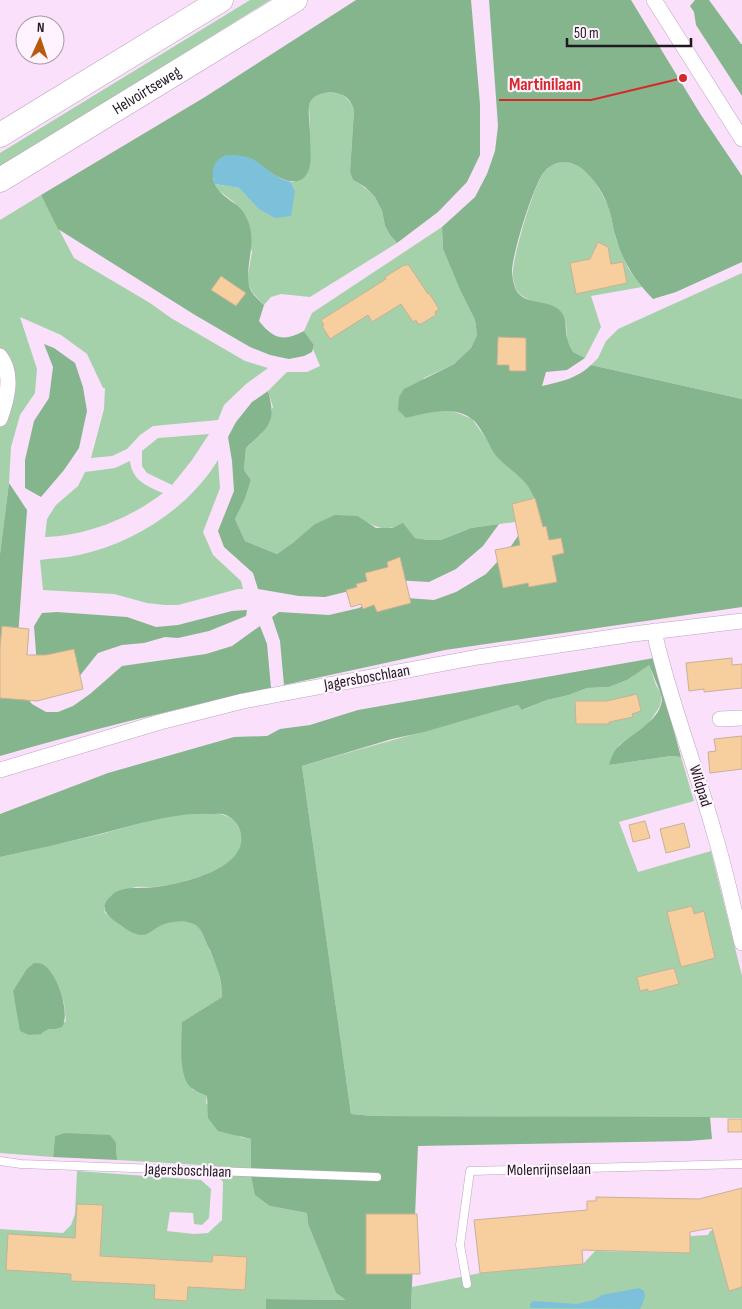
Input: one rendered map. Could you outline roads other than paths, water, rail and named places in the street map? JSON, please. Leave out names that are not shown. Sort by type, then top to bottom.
[{"type":"main road","points":[[0,135],[221,0]]},
{"type":"main road","name":"Helvoirtseweg","points":[[0,180],[295,0]]},
{"type":"street","points":[[654,0],[742,139]]},
{"type":"street","points":[[0,356],[5,363],[9,389],[0,419]]},
{"type":"street","name":"Jagersboschlaan","points":[[0,770],[160,722],[243,701],[478,657],[654,631],[742,621]]},
{"type":"street","name":"Wildpad","points":[[654,631],[674,705],[714,832],[742,943]]},
{"type":"street","points":[[720,720],[742,718]]},
{"type":"lane","name":"Jagersboschlaan","points":[[0,1161],[21,1164],[188,1172],[377,1177]]},
{"type":"lane","name":"Molenrijnselaan","points":[[467,1284],[460,1245],[470,1171],[742,1164]]},
{"type":"water","points":[[226,155],[250,158],[279,178],[291,182],[295,191],[291,216],[275,218],[259,209],[239,188],[215,184],[213,170],[215,163]]},
{"type":"water","points":[[639,1288],[644,1291],[645,1297],[640,1309],[530,1308],[530,1304],[533,1301],[577,1304],[594,1300],[602,1295]]},
{"type":"place","name":"Martinilaan","points":[[683,78]]}]
